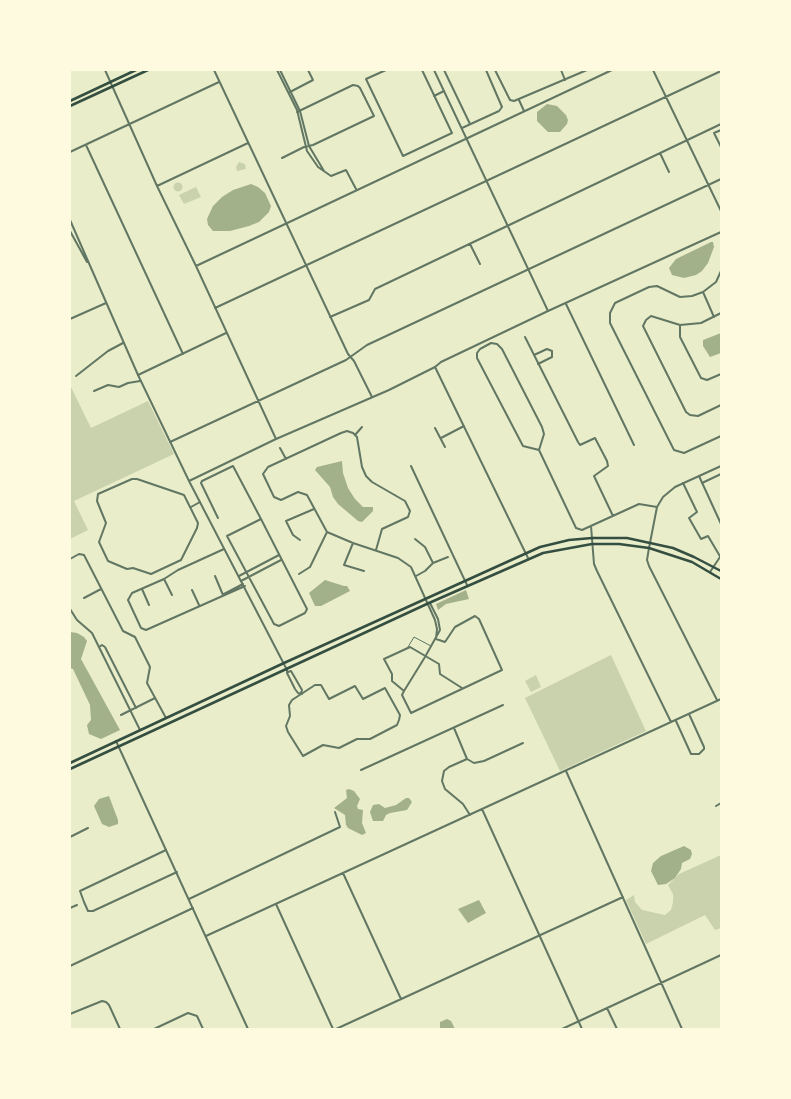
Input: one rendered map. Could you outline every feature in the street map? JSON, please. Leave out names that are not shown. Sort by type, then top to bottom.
[{"type":"main road","points":[[70,101],[136,70]]},
{"type":"main road","points":[[70,106],[148,70]]},
{"type":"main road","points":[[70,763],[481,572],[526,552],[553,544],[592,538],[627,538],[673,548],[721,571]]},
{"type":"main road","points":[[553,544],[554,550]]},
{"type":"main road","points":[[70,769],[483,578],[528,558],[554,550],[592,544],[619,544],[649,548],[692,562],[721,579]]},
{"type":"main road","points":[[481,572],[483,578]]},
{"type":"main road","points":[[370,623],[372,629]]},
{"type":"street","points":[[105,70],[157,186],[196,266],[276,439]]},
{"type":"street","points":[[214,70],[330,317],[348,354],[351,356],[372,397]]},
{"type":"street","points":[[277,70],[300,111],[307,146]]},
{"type":"street","points":[[280,70],[297,112],[307,146],[325,172],[331,176],[346,170],[356,189]]},
{"type":"street","points":[[289,92],[313,80],[308,70]]},
{"type":"street","points":[[386,70],[366,79],[403,156],[452,133],[422,70]]},
{"type":"street","points":[[434,70],[548,311]]},
{"type":"street","points":[[444,70],[470,124]]},
{"type":"street","points":[[462,128],[499,111],[502,107],[486,70]]},
{"type":"street","points":[[495,70],[510,100],[519,100],[587,70]]},
{"type":"street","points":[[561,70],[565,80]]},
{"type":"street","points":[[196,266],[466,137],[611,70]]},
{"type":"street","points":[[653,70],[721,211]]},
{"type":"street","points":[[215,308],[487,182],[721,70]]},
{"type":"street","points":[[70,152],[219,82]]},
{"type":"street","points":[[282,158],[374,116],[358,86],[350,86],[297,112]]},
{"type":"street","points":[[434,96],[444,91]]},
{"type":"street","points":[[519,100],[524,111]]},
{"type":"street","points":[[330,317],[368,300],[375,289],[721,124]]},
{"type":"street","points":[[721,130],[714,133],[721,147]]},
{"type":"street","points":[[157,186],[248,143]]},
{"type":"street","points":[[86,145],[183,354]]},
{"type":"street","points":[[660,153],[670,172]]},
{"type":"street","points":[[170,442],[351,356],[367,346],[721,179]]},
{"type":"street","points":[[70,220],[140,381],[189,481],[284,663],[295,689],[298,693],[301,693]]},
{"type":"street","points":[[70,231],[78,248],[88,263]]},
{"type":"street","points":[[189,481],[276,439],[372,397],[548,311],[721,232]]},
{"type":"street","points":[[78,248],[79,240]]},
{"type":"street","points":[[470,244],[480,264]]},
{"type":"street","points":[[721,271],[716,282],[703,292],[692,296],[680,297],[657,286],[649,287],[615,303],[610,313],[610,323],[674,450],[684,453],[721,436]]},
{"type":"street","points":[[703,292],[714,317]]},
{"type":"street","points":[[70,319],[106,303]]},
{"type":"street","points":[[566,304],[634,445]]},
{"type":"street","points":[[721,313],[701,323],[680,325],[651,316],[646,320],[643,326],[686,412],[690,415],[698,416],[721,405]]},
{"type":"street","points":[[680,325],[680,337],[701,378],[707,380],[721,374]]},
{"type":"street","points":[[138,375],[226,333]]},
{"type":"street","points":[[525,337],[578,442],[580,445],[595,438],[607,461],[608,466],[594,476],[613,516]]},
{"type":"street","points":[[76,376],[108,351],[123,343]]},
{"type":"street","points":[[539,450],[522,446],[477,358],[477,353],[480,349],[492,343],[497,344],[502,350],[542,427],[544,434],[539,450],[579,530],[639,504],[657,507]]},
{"type":"street","points":[[534,355],[547,349],[552,351],[552,357],[538,364]]},
{"type":"street","points":[[435,367],[528,558]]},
{"type":"street","points":[[94,391],[108,385],[119,387],[128,383],[140,381]]},
{"type":"street","points":[[441,438],[464,426]]},
{"type":"street","points":[[355,435],[362,427]]},
{"type":"street","points":[[435,428],[445,447]]},
{"type":"street","points":[[355,435],[344,432],[268,467],[264,474],[274,496],[281,500],[298,492],[307,495],[327,532],[353,543],[398,558],[411,567],[429,603],[437,624],[436,639],[402,695],[412,713],[502,670],[478,619],[475,616],[455,627],[445,642],[436,639]]},
{"type":"street","points":[[355,435],[366,476],[372,482],[405,501],[410,511],[408,517],[382,529],[376,550]]},
{"type":"street","points":[[280,448],[286,459]]},
{"type":"street","points":[[230,461],[261,519],[307,609],[305,612],[279,626],[274,624],[227,536],[261,519]]},
{"type":"street","points":[[218,518],[201,483],[202,480],[233,466]]},
{"type":"street","points":[[410,466],[467,586]]},
{"type":"street","points":[[717,700],[648,566],[647,560],[657,507],[663,497],[683,484],[721,466]]},
{"type":"street","points":[[702,483],[721,474]]},
{"type":"street","points":[[699,476],[721,524]]},
{"type":"street","points":[[137,478],[184,495],[191,507],[198,525],[179,562],[151,574],[133,568],[127,569],[108,561],[99,542],[106,523],[97,501],[98,494],[137,478]]},
{"type":"street","points":[[683,484],[697,512],[689,518],[701,539],[708,536],[720,558],[710,572]]},
{"type":"street","points":[[191,507],[200,502]]},
{"type":"street","points":[[300,540],[293,535],[286,521],[314,508]]},
{"type":"street","points":[[591,526],[594,564],[671,722]]},
{"type":"street","points":[[299,574],[310,567],[327,532]]},
{"type":"street","points":[[415,539],[425,547],[433,563]]},
{"type":"street","points":[[353,543],[344,565],[364,571]]},
{"type":"street","points":[[224,549],[132,593],[128,600],[141,628],[146,630],[244,585]]},
{"type":"street","points":[[70,559],[79,554],[84,555],[123,631],[135,637],[150,670],[148,682],[166,718]]},
{"type":"street","points":[[239,576],[279,556]]},
{"type":"street","points":[[416,576],[425,571],[433,563],[448,557]]},
{"type":"street","points":[[241,581],[281,560]]},
{"type":"street","points":[[215,576],[223,595]]},
{"type":"street","points":[[164,578],[172,595]]},
{"type":"street","points":[[84,598],[101,589]]},
{"type":"street","points":[[142,589],[149,605]]},
{"type":"street","points":[[192,590],[199,606]]},
{"type":"street","points":[[70,609],[74,617],[91,632],[140,730]]},
{"type":"street","points":[[99,647],[102,645],[105,647],[136,708]]},
{"type":"street","points":[[404,691],[392,681],[392,674],[384,659],[410,647],[439,664],[440,674],[462,688]]},
{"type":"street","points":[[288,672],[291,671],[302,690],[301,693]]},
{"type":"street","points":[[315,685],[321,685],[329,699],[355,686],[363,699],[385,688],[400,715],[399,720],[397,725],[370,739],[357,739],[339,748],[323,745],[303,756],[288,732],[286,726],[290,716],[289,705],[292,700],[301,693],[315,685]]},
{"type":"street","points":[[121,715],[155,698]]},
{"type":"street","points":[[206,936],[721,699]]},
{"type":"street","points":[[361,770],[503,705]]},
{"type":"street","points":[[675,720],[691,754],[699,754],[704,750],[704,747],[689,714]]},
{"type":"street","points":[[454,728],[467,759],[474,763],[480,762],[523,743]]},
{"type":"street","points":[[116,741],[248,1029]]},
{"type":"street","points":[[467,759],[446,768],[442,774],[442,781],[449,793],[463,804],[470,815]]},
{"type":"street","points":[[566,771],[660,983],[682,1029]]},
{"type":"street","points":[[716,806],[721,804]]},
{"type":"street","points":[[482,809],[582,1029]]},
{"type":"street","points":[[189,899],[340,827],[335,812]]},
{"type":"street","points":[[70,837],[88,828]]},
{"type":"street","points":[[166,850],[80,891],[88,911],[93,911],[177,872]]},
{"type":"street","points":[[343,873],[401,999]]},
{"type":"street","points":[[336,1029],[623,897]]},
{"type":"street","points":[[276,904],[333,1029]]},
{"type":"street","points":[[70,908],[77,905]]},
{"type":"street","points":[[70,966],[193,908]]},
{"type":"street","points":[[562,1029],[721,956]]},
{"type":"street","points":[[70,1014],[102,1001],[106,1002],[109,1005],[120,1029]]},
{"type":"street","points":[[607,1008],[618,1029]]},
{"type":"street","points":[[154,1029],[188,1014],[197,1016],[203,1029]]},
{"type":"lane","points":[[408,648],[414,637],[432,646]]},
{"type":"shaded area","points":[[547,104],[557,106],[566,115],[568,120],[567,124],[560,132],[548,132],[537,121],[537,112]]},
{"type":"shaded area","points":[[239,162],[245,164],[246,169],[237,171],[236,167]]},
{"type":"shaded area","points":[[176,183],[180,183],[182,187],[180,191],[176,191],[174,189],[174,185]]},
{"type":"shaded area","points":[[251,184],[258,187],[265,193],[271,206],[269,212],[259,222],[249,226],[230,231],[213,231],[208,225],[207,219],[213,206],[222,197],[233,190]]},
{"type":"shaded area","points":[[196,187],[201,197],[184,204],[179,195]]},
{"type":"shaded area","points":[[713,242],[714,247],[708,263],[702,271],[696,275],[684,278],[672,275],[669,268],[676,259]]},
{"type":"shaded area","points":[[721,333],[721,353],[710,357],[703,346],[703,340]]},
{"type":"shaded area","points":[[70,385],[91,428],[148,401],[174,454],[74,501],[88,530],[70,539]]},
{"type":"shaded area","points":[[342,461],[343,473],[348,488],[355,499],[363,507],[373,507],[373,511],[362,522],[358,521],[338,504],[333,497],[330,487],[315,470],[317,467]]},
{"type":"shaded area","points":[[325,580],[347,586],[350,591],[321,606],[315,606],[309,593]]},
{"type":"shaded area","points":[[466,590],[469,599],[446,604],[438,610],[436,604]]},
{"type":"shaded area","points":[[70,632],[77,633],[84,637],[87,641],[81,659],[120,730],[101,739],[89,734],[87,725],[91,720],[90,705],[73,669],[70,668]]},
{"type":"shaded area","points":[[611,655],[646,731],[560,771],[525,698]]},
{"type":"shaded area","points":[[536,675],[541,687],[531,692],[525,681]]},
{"type":"shaded area","points":[[349,789],[354,791],[360,799],[357,806],[358,809],[363,810],[362,823],[366,833],[362,835],[348,828],[346,825],[345,815],[334,808],[347,798],[346,790]]},
{"type":"shaded area","points":[[109,796],[118,820],[118,824],[109,827],[102,824],[94,806],[99,799]]},
{"type":"shaded area","points":[[406,798],[409,798],[412,802],[407,810],[390,813],[386,815],[383,821],[373,821],[370,812],[373,805],[379,804],[385,808],[396,805]]},
{"type":"shaded area","points":[[684,846],[691,850],[692,854],[690,859],[682,863],[681,869],[675,878],[666,884],[658,885],[651,871],[653,863],[661,856]]},
{"type":"shaded area","points":[[721,855],[721,928],[715,930],[705,915],[646,944],[626,900],[634,895],[635,902],[642,910],[665,915],[671,910],[673,902],[673,894],[668,885],[679,874]]},
{"type":"shaded area","points":[[479,900],[486,913],[468,923],[458,909]]},
{"type":"shaded area","points":[[447,1019],[451,1021],[455,1029],[440,1029],[440,1022]]}]
